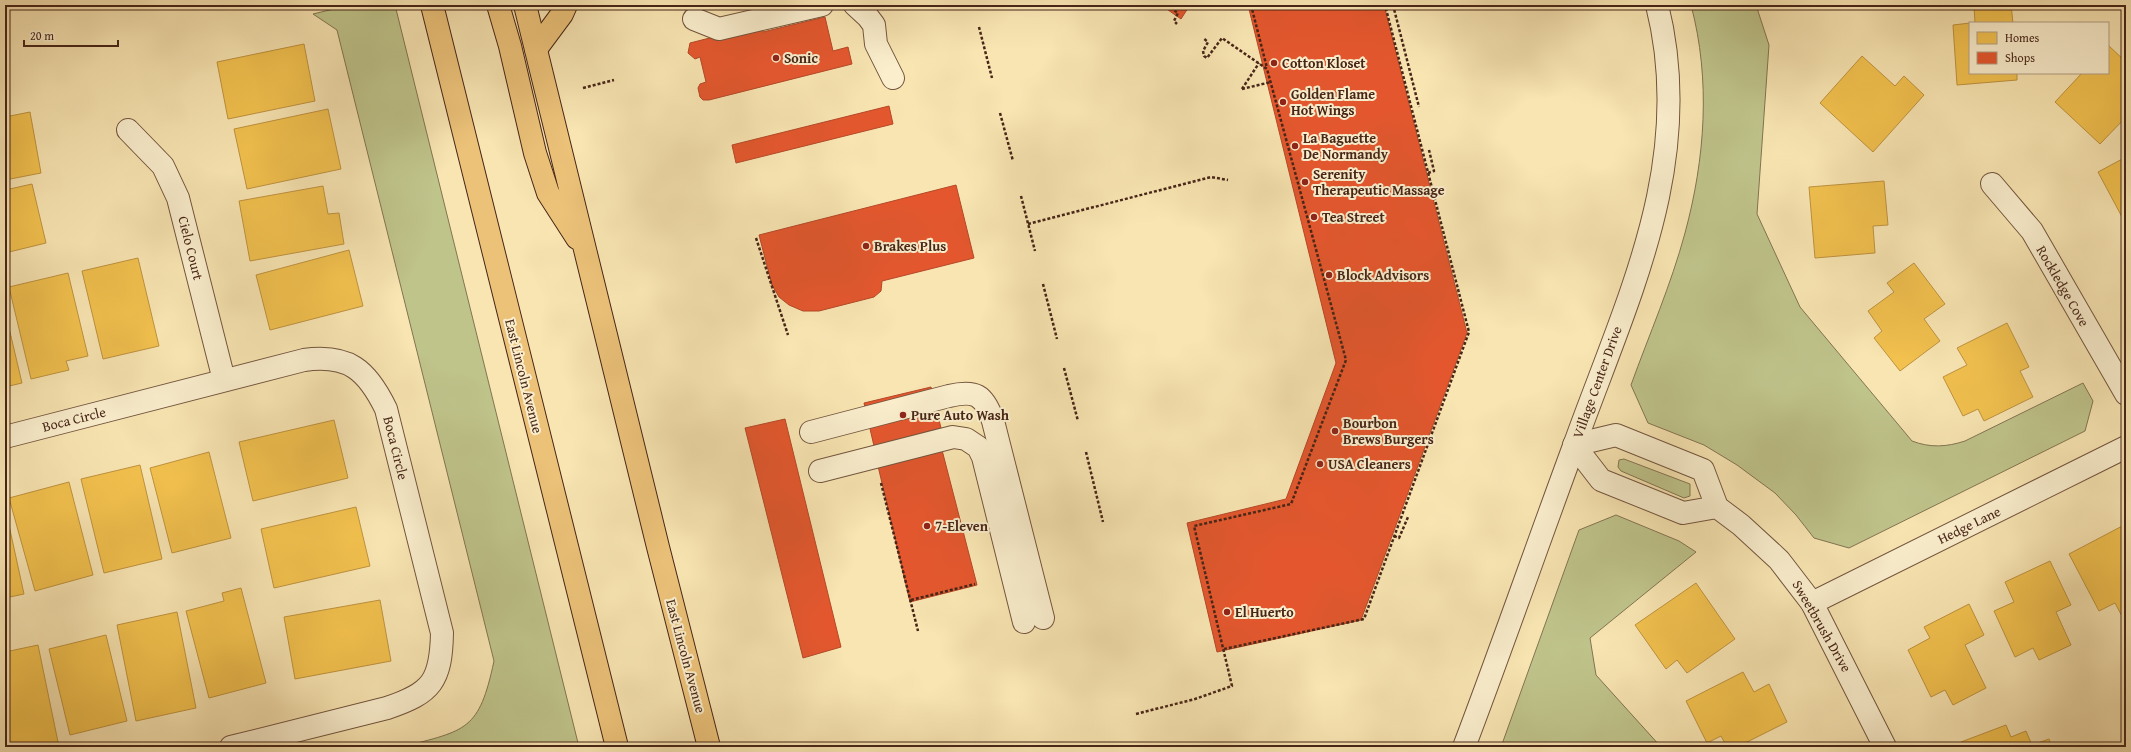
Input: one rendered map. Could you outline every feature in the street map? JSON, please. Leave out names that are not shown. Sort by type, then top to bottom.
[{"type":"main road","name":"East Lincoln Avenue","points":[[432,5],[617,747]]},
{"type":"main road","points":[[498,5],[510,46],[535,153],[548,193],[586,252]]},
{"type":"main road","name":"East Lincoln Avenue","points":[[525,5],[658,547],[710,747]]},
{"type":"main road","points":[[536,50],[562,14],[566,5]]},
{"type":"street","points":[[694,20],[719,29],[822,5]]},
{"type":"street","points":[[855,5],[868,17],[874,26],[876,44],[893,78]]},
{"type":"street","name":"Village Center Drive","points":[[1464,747],[1654,220],[1662,186],[1668,138],[1669,80],[1657,5]]},
{"type":"street","name":"Cielo Court","points":[[128,130],[163,166],[178,198],[224,380]]},
{"type":"street","name":"Rockledge Cove","points":[[1992,184],[2032,231],[2126,394]]},
{"type":"street","name":"Boca Circle","points":[[5,436],[304,360],[325,358],[349,363],[358,368],[372,383],[386,409],[442,633],[442,652],[438,671],[429,687],[411,700],[387,708],[232,747]]},
{"type":"street","points":[[811,432],[949,396],[967,392],[975,394],[989,409],[993,421],[1033,620],[984,457],[978,447],[966,439],[954,438],[820,471]]},
{"type":"street","points":[[1616,436],[1703,470],[1717,507],[1683,513],[1601,480],[1574,445],[1616,436]]},
{"type":"street","name":"Hedge Lane","points":[[1812,603],[2126,447]]},
{"type":"street","name":"Sweetbrush Drive","points":[[1717,507],[1741,525],[1775,555],[1793,576],[1812,603],[1885,747]]},
{"type":"path","points":[[1166,5],[1178,14],[1174,21],[1177,24]]},
{"type":"path","points":[[1136,714],[1230,688],[1232,686],[1194,526],[1291,504],[1346,360],[1267,69],[1252,5]]},
{"type":"path","points":[[1224,649],[1364,619],[1469,332],[1385,5]]},
{"type":"path","points":[[1393,5],[1419,107]]},
{"type":"path","points":[[979,27],[992,78]]},
{"type":"path","points":[[1204,38],[1208,42],[1203,51],[1204,56],[1208,58],[1222,38],[1267,69]]},
{"type":"path","points":[[1259,63],[1242,89],[1271,82]]},
{"type":"path","points":[[583,88],[614,80]]},
{"type":"path","points":[[1000,112],[1013,161]]},
{"type":"path","points":[[1428,172],[1434,171],[1429,150]]},
{"type":"path","points":[[1028,224],[1211,177],[1228,180]]},
{"type":"path","points":[[1021,196],[1035,251]]},
{"type":"path","points":[[756,238],[788,335]]},
{"type":"path","points":[[1043,284],[1057,339]]},
{"type":"path","points":[[1064,368],[1078,421]]},
{"type":"path","points":[[1086,452],[1103,522]]},
{"type":"path","points":[[880,479],[918,631]]},
{"type":"path","points":[[1394,536],[1399,538],[1408,516]]},
{"type":"path","points":[[911,600],[975,584]]},
{"type":"green space","points":[[350,5],[395,5],[579,747],[402,747],[442,736],[456,731],[467,724],[482,702],[494,661],[337,30],[313,14]]},
{"type":"green space","points":[[1691,5],[1756,5],[1769,45],[1757,214],[1800,307],[1912,441],[1925,445],[1938,446],[1952,445],[1965,441],[2083,383],[2093,401],[2085,431],[1849,548],[1814,538],[1796,515],[1775,493],[1737,465],[1704,445],[1648,423],[1631,385],[1667,291],[1685,233],[1692,205],[1701,148],[1703,91],[1701,62]]},
{"type":"green space","points":[[1624,459],[1690,484],[1690,496],[1684,498],[1621,471],[1618,467],[1619,460]]},
{"type":"green space","points":[[1616,515],[1679,541],[1696,552],[1590,638],[1596,675],[1661,747],[1501,747],[1579,530]]},
{"type":"building: Homes","points":[[2011,5],[2013,22],[1975,22],[1974,6]]},
{"type":"building: Homes","points":[[1969,23],[1969,74],[2017,74],[2017,80],[1957,85],[1953,25]]},
{"type":"building: Homes","points":[[304,44],[315,101],[228,119],[217,62]]},
{"type":"building: Homes","points":[[2109,46],[2126,62],[2126,117],[2100,144],[2055,102],[2081,74],[2109,74]]},
{"type":"building: Homes","points":[[1862,56],[1895,86],[1904,76],[1924,95],[1873,152],[1820,103]]},
{"type":"building: Homes","points":[[328,109],[341,169],[247,189],[234,129]]},
{"type":"building: Homes","points":[[30,112],[41,173],[5,180],[5,117]]},
{"type":"building: Homes","points":[[2126,157],[2126,215],[2122,217],[2098,172]]},
{"type":"building: Homes","points":[[1884,181],[1888,225],[1873,226],[1875,253],[1815,258],[1809,187]]},
{"type":"building: Homes","points":[[32,184],[46,243],[5,253],[5,190]]},
{"type":"building: Homes","points":[[323,186],[328,214],[339,213],[344,244],[250,261],[239,201]]},
{"type":"building: Homes","points":[[349,250],[363,306],[270,330],[256,275]]},
{"type":"building: Homes","points":[[138,258],[159,346],[103,359],[82,271]]},
{"type":"building: Homes","points":[[1914,263],[1945,304],[1924,319],[1940,341],[1900,371],[1874,338],[1882,331],[1868,311],[1894,292],[1887,283]]},
{"type":"building: Homes","points":[[68,273],[88,356],[66,361],[69,370],[31,379],[9,287]]},
{"type":"building: Homes","points":[[5,311],[22,383],[5,387]]},
{"type":"building: Homes","points":[[2007,323],[2029,367],[2020,371],[2033,397],[1984,421],[1978,409],[1963,416],[1943,377],[1967,365],[1957,348]]},
{"type":"building: Homes","points":[[334,420],[348,478],[253,501],[239,442]]},
{"type":"building: Homes","points":[[209,452],[231,538],[172,553],[150,468]]},
{"type":"building: Homes","points":[[140,465],[162,559],[104,573],[81,479]]},
{"type":"building: Homes","points":[[69,482],[93,575],[35,591],[9,498]]},
{"type":"building: Homes","points":[[5,507],[24,594],[5,598]]},
{"type":"building: Homes","points":[[356,507],[370,566],[274,588],[261,529]]},
{"type":"building: Homes","points":[[2126,524],[2125,622],[2115,603],[2099,611],[2069,554]]},
{"type":"building: Homes","points":[[2050,561],[2071,605],[2056,612],[2071,645],[2039,660],[2033,648],[2015,657],[1994,611],[2014,602],[2005,582]]},
{"type":"building: Homes","points":[[1696,583],[1735,639],[1687,673],[1677,660],[1666,669],[1635,625]]},
{"type":"building: Homes","points":[[241,588],[266,683],[209,698],[186,611],[224,601],[222,593]]},
{"type":"building: Homes","points":[[380,600],[391,661],[295,679],[284,617]]},
{"type":"building: Homes","points":[[1969,604],[1984,635],[1965,645],[1986,688],[1953,705],[1945,690],[1931,697],[1908,650],[1930,638],[1924,627]]},
{"type":"building: Homes","points":[[177,612],[196,708],[136,721],[117,625]]},
{"type":"building: Homes","points":[[106,635],[127,721],[70,735],[49,649]]},
{"type":"building: Homes","points":[[38,645],[58,742],[31,747],[5,747],[5,652]]},
{"type":"building: Homes","points":[[2126,664],[2126,676],[2121,667]]},
{"type":"building: Homes","points":[[1743,672],[1754,692],[1769,684],[1787,722],[1737,747],[1727,747],[1721,736],[1707,743],[1686,701]]},
{"type":"building: Homes","points":[[2006,725],[2011,737],[2026,731],[2032,745],[2049,739],[2052,747],[1963,747],[1961,742]]},
{"type":"building: Shops","points":[[1161,5],[1190,5],[1181,19]]},
{"type":"building: Shops","points":[[1248,5],[1384,5],[1467,333],[1361,620],[1217,652],[1187,523],[1286,499],[1336,363]]},
{"type":"building: Shops","name":"Sonic","points":[[825,17],[833,51],[848,47],[852,64],[709,100],[703,100],[700,97],[698,88],[700,84],[706,82],[700,57],[695,59],[688,53],[690,43],[761,25],[763,32]]},
{"type":"building: Shops","points":[[889,106],[893,124],[736,163],[732,145]]},
{"type":"building: Shops","name":"Brakes Plus","points":[[956,185],[974,258],[882,281],[881,291],[874,297],[819,311],[803,311],[789,305],[779,297],[772,285],[759,235]]},
{"type":"building: Shops","name":"Pure Auto Wash","points":[[931,387],[941,428],[874,446],[864,403]]},
{"type":"building: Shops","points":[[785,419],[841,647],[803,658],[745,428]]},
{"type":"building: Shops","name":"7-Eleven","points":[[942,450],[977,585],[910,602],[878,466]]},
{"type":"place","name":"Sonic","points":[[776,58]]},
{"type":"place","name":"Cotton Kloset","points":[[1274,63]]},
{"type":"place","name":"Golden Flame Hot Wings","points":[[1283,102]]},
{"type":"place","name":"La Baguette De Normandy","points":[[1295,146]]},
{"type":"place","name":"Serenity Therapeutic Massage","points":[[1305,182]]},
{"type":"place","name":"Tea Street","points":[[1314,217]]},
{"type":"place","name":"Brakes Plus","points":[[866,246]]},
{"type":"place","name":"Block Advisors","points":[[1329,275]]},
{"type":"place","name":"Pure Auto Wash","points":[[903,415]]},
{"type":"place","name":"Bourbon Brews Burgers","points":[[1335,431]]},
{"type":"place","name":"USA Cleaners","points":[[1320,464]]},
{"type":"place","name":"7-Eleven","points":[[927,526]]},
{"type":"place","name":"El Huerto","points":[[1227,612]]}]
